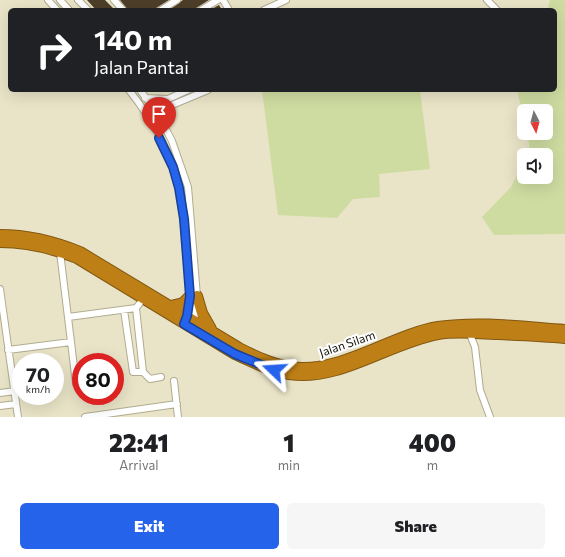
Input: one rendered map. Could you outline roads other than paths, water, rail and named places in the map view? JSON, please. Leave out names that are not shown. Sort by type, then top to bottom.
[{"type":"highway","name":"Jalan Silam","points":[[0,235],[28,236],[63,245],[80,252],[171,306],[190,322],[235,354],[259,365],[289,374],[306,375],[341,368],[419,339],[456,332],[565,338]]},
{"type":"highway","name":"Jalan Silam","points":[[0,242],[26,243],[60,252],[97,270],[144,298],[262,359],[290,367],[306,368],[339,361],[395,340],[436,328],[476,324],[565,330]]},
{"type":"highway","points":[[171,306],[183,303],[194,296],[205,321],[214,333]]},
{"type":"street","points":[[48,0],[55,8]]},
{"type":"street","points":[[60,0],[67,8]]},
{"type":"street","points":[[78,0],[86,8]]},
{"type":"street","points":[[114,0],[121,8]]},
{"type":"street","points":[[164,8],[177,0]]},
{"type":"street","points":[[204,8],[218,0]]},
{"type":"street","points":[[275,8],[286,0]]},
{"type":"street","points":[[487,0],[495,8]]},
{"type":"street","points":[[131,92],[146,112],[173,167],[179,188],[194,296]]},
{"type":"street","points":[[141,92],[162,122],[172,142],[188,187],[194,296],[190,322]]},
{"type":"street","points":[[145,98],[168,99],[184,92]]},
{"type":"street","points":[[162,122],[166,110],[172,105],[203,92]]},
{"type":"street","points":[[60,252],[72,353]]},
{"type":"street","points":[[0,289],[12,377]]},
{"type":"street","points":[[68,317],[136,308],[144,298]]},
{"type":"street","points":[[136,308],[143,372],[150,379],[161,377]]},
{"type":"street","points":[[124,310],[133,372],[143,372]]},
{"type":"street","points":[[469,332],[475,347],[480,390],[490,417]]},
{"type":"street","points":[[475,347],[488,333]]},
{"type":"street","points":[[8,350],[71,342]]},
{"type":"street","points":[[174,381],[178,417]]},
{"type":"street","points":[[0,393],[12,391]]},
{"type":"street","points":[[0,406],[12,404]]},
{"type":"street","points":[[85,417],[177,404]]},
{"type":"street","points":[[16,405],[18,417]]}]
